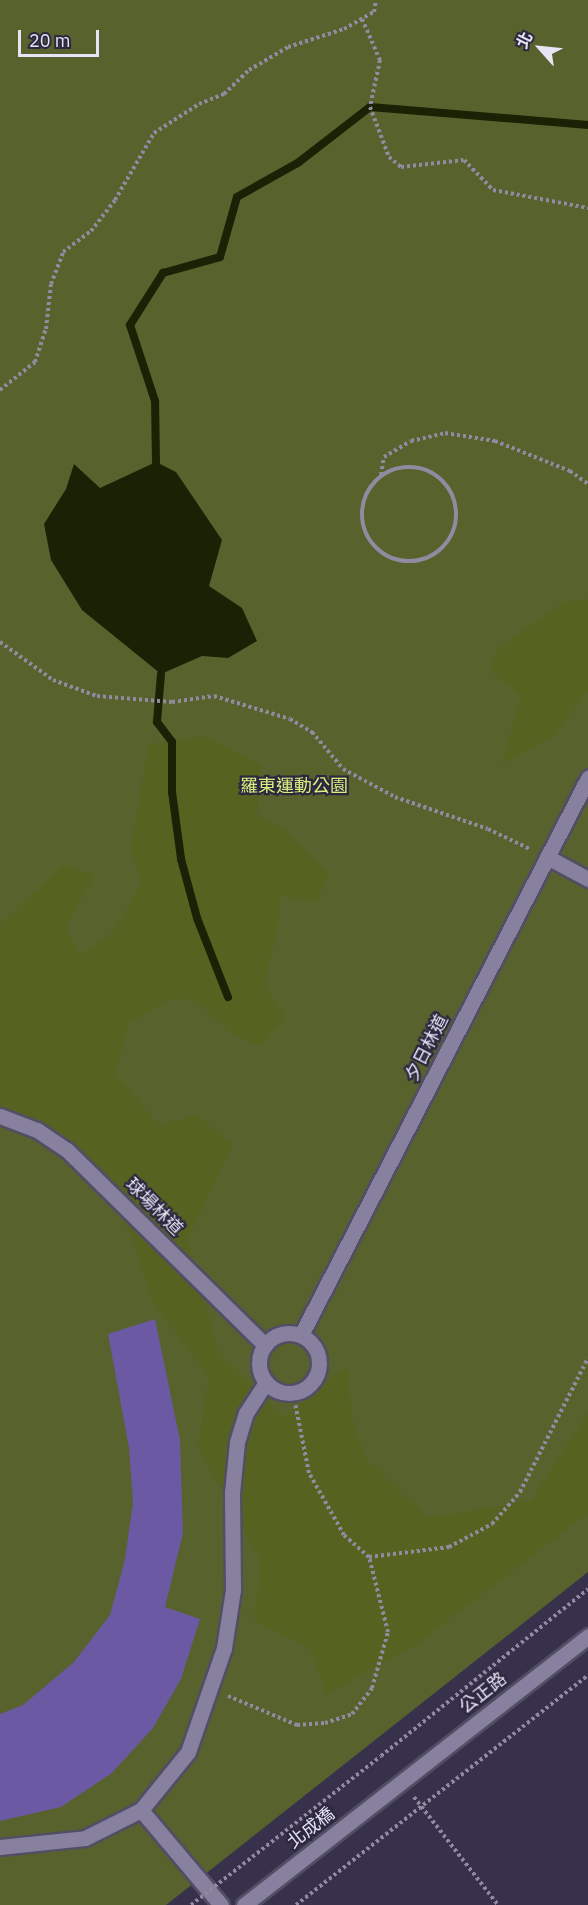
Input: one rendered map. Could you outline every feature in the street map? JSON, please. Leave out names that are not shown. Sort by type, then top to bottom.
[{"type":"street","name":"夕日林道","points":[[302,1335],[588,778]]},
{"type":"street","points":[[547,857],[588,879]]},
{"type":"street","name":"球場林道","points":[[0,1116],[37,1130],[67,1150],[265,1345]]},
{"type":"street","points":[[282,1334],[302,1335],[316,1348],[319,1367],[310,1384],[293,1393],[274,1389],[266,1382],[259,1364],[265,1345],[282,1334]]},
{"type":"street","points":[[0,1847],[85,1838],[141,1810],[188,1752],[224,1648],[233,1590],[232,1493],[237,1442],[246,1413],[266,1382]]},
{"type":"street","name":"公正路","points":[[402,1782],[588,1636]]},
{"type":"street","name":"北成橋","points":[[244,1905],[402,1782]]},
{"type":"street","points":[[141,1810],[220,1905]]},
{"type":"path","points":[[0,390],[35,363],[46,329],[51,284],[63,252],[91,231],[109,208],[154,134],[199,104],[224,94],[249,70],[288,47],[344,29],[374,12],[376,0]]},
{"type":"path","points":[[362,19],[380,60],[370,107],[388,157],[401,167],[464,160],[493,190],[588,208]]},
{"type":"path","points":[[381,475],[411,466],[440,478],[455,505],[456,521],[441,549],[413,562],[397,561],[371,544],[361,515],[363,500],[381,475],[384,457],[411,441],[444,433],[495,441],[570,471],[588,484]]},
{"type":"path","points":[[0,642],[53,680],[98,696],[172,702],[214,696],[290,719],[312,732],[343,769],[394,797],[488,829],[547,857]]},
{"type":"path","points":[[369,1557],[449,1547],[492,1524],[520,1492],[588,1358]]},
{"type":"path","points":[[211,1687],[256,1711],[297,1725],[325,1723],[352,1714],[372,1688],[388,1632],[369,1557],[344,1535],[309,1473],[293,1393]]},
{"type":"path","points":[[191,1905],[588,1589]]},
{"type":"path","points":[[296,1905],[588,1675]]},
{"type":"path","points":[[402,1782],[498,1905]]},
{"type":"green space","name":"羅東運動公園","points":[[0,0],[588,0],[588,1572],[166,1905],[0,1905]]},
{"type":"green space","points":[[588,599],[588,690],[552,737],[502,764],[521,696],[490,670],[498,649],[562,603]]},
{"type":"green space","points":[[205,736],[261,765],[257,816],[285,830],[329,874],[317,902],[280,895],[278,925],[264,985],[286,1017],[260,1046],[230,1032],[194,999],[167,1000],[130,1023],[114,1073],[159,1125],[197,1115],[232,1145],[188,1239],[218,1352],[284,1418],[347,1366],[353,1422],[365,1458],[428,1518],[531,1501],[588,1413],[588,1513],[417,1644],[326,1694],[310,1648],[254,1621],[261,1561],[198,1447],[209,1377],[152,1300],[134,1242],[116,1207],[43,1143],[0,1124],[0,925],[63,865],[95,875],[65,928],[80,956],[112,933],[142,883],[131,849],[149,744]]},
{"type":"shaded area","points":[[156,462],[176,472],[222,540],[209,586],[242,608],[257,641],[228,658],[202,656],[161,674],[82,610],[51,560],[44,524],[66,489],[74,464],[100,488]]},
{"type":"building","points":[[155,1319],[180,1440],[183,1533],[165,1607],[200,1619],[181,1679],[153,1728],[112,1773],[61,1807],[0,1821],[0,1714],[23,1705],[74,1662],[110,1615],[125,1559],[133,1502],[129,1448],[108,1334]]},
{"type":"waterway","points":[[156,462],[155,401],[130,325],[163,273],[220,257],[237,197],[299,162],[370,107],[588,125]]},
{"type":"waterway","points":[[161,674],[157,722],[172,742],[172,792],[181,859],[197,918],[228,997]]}]
